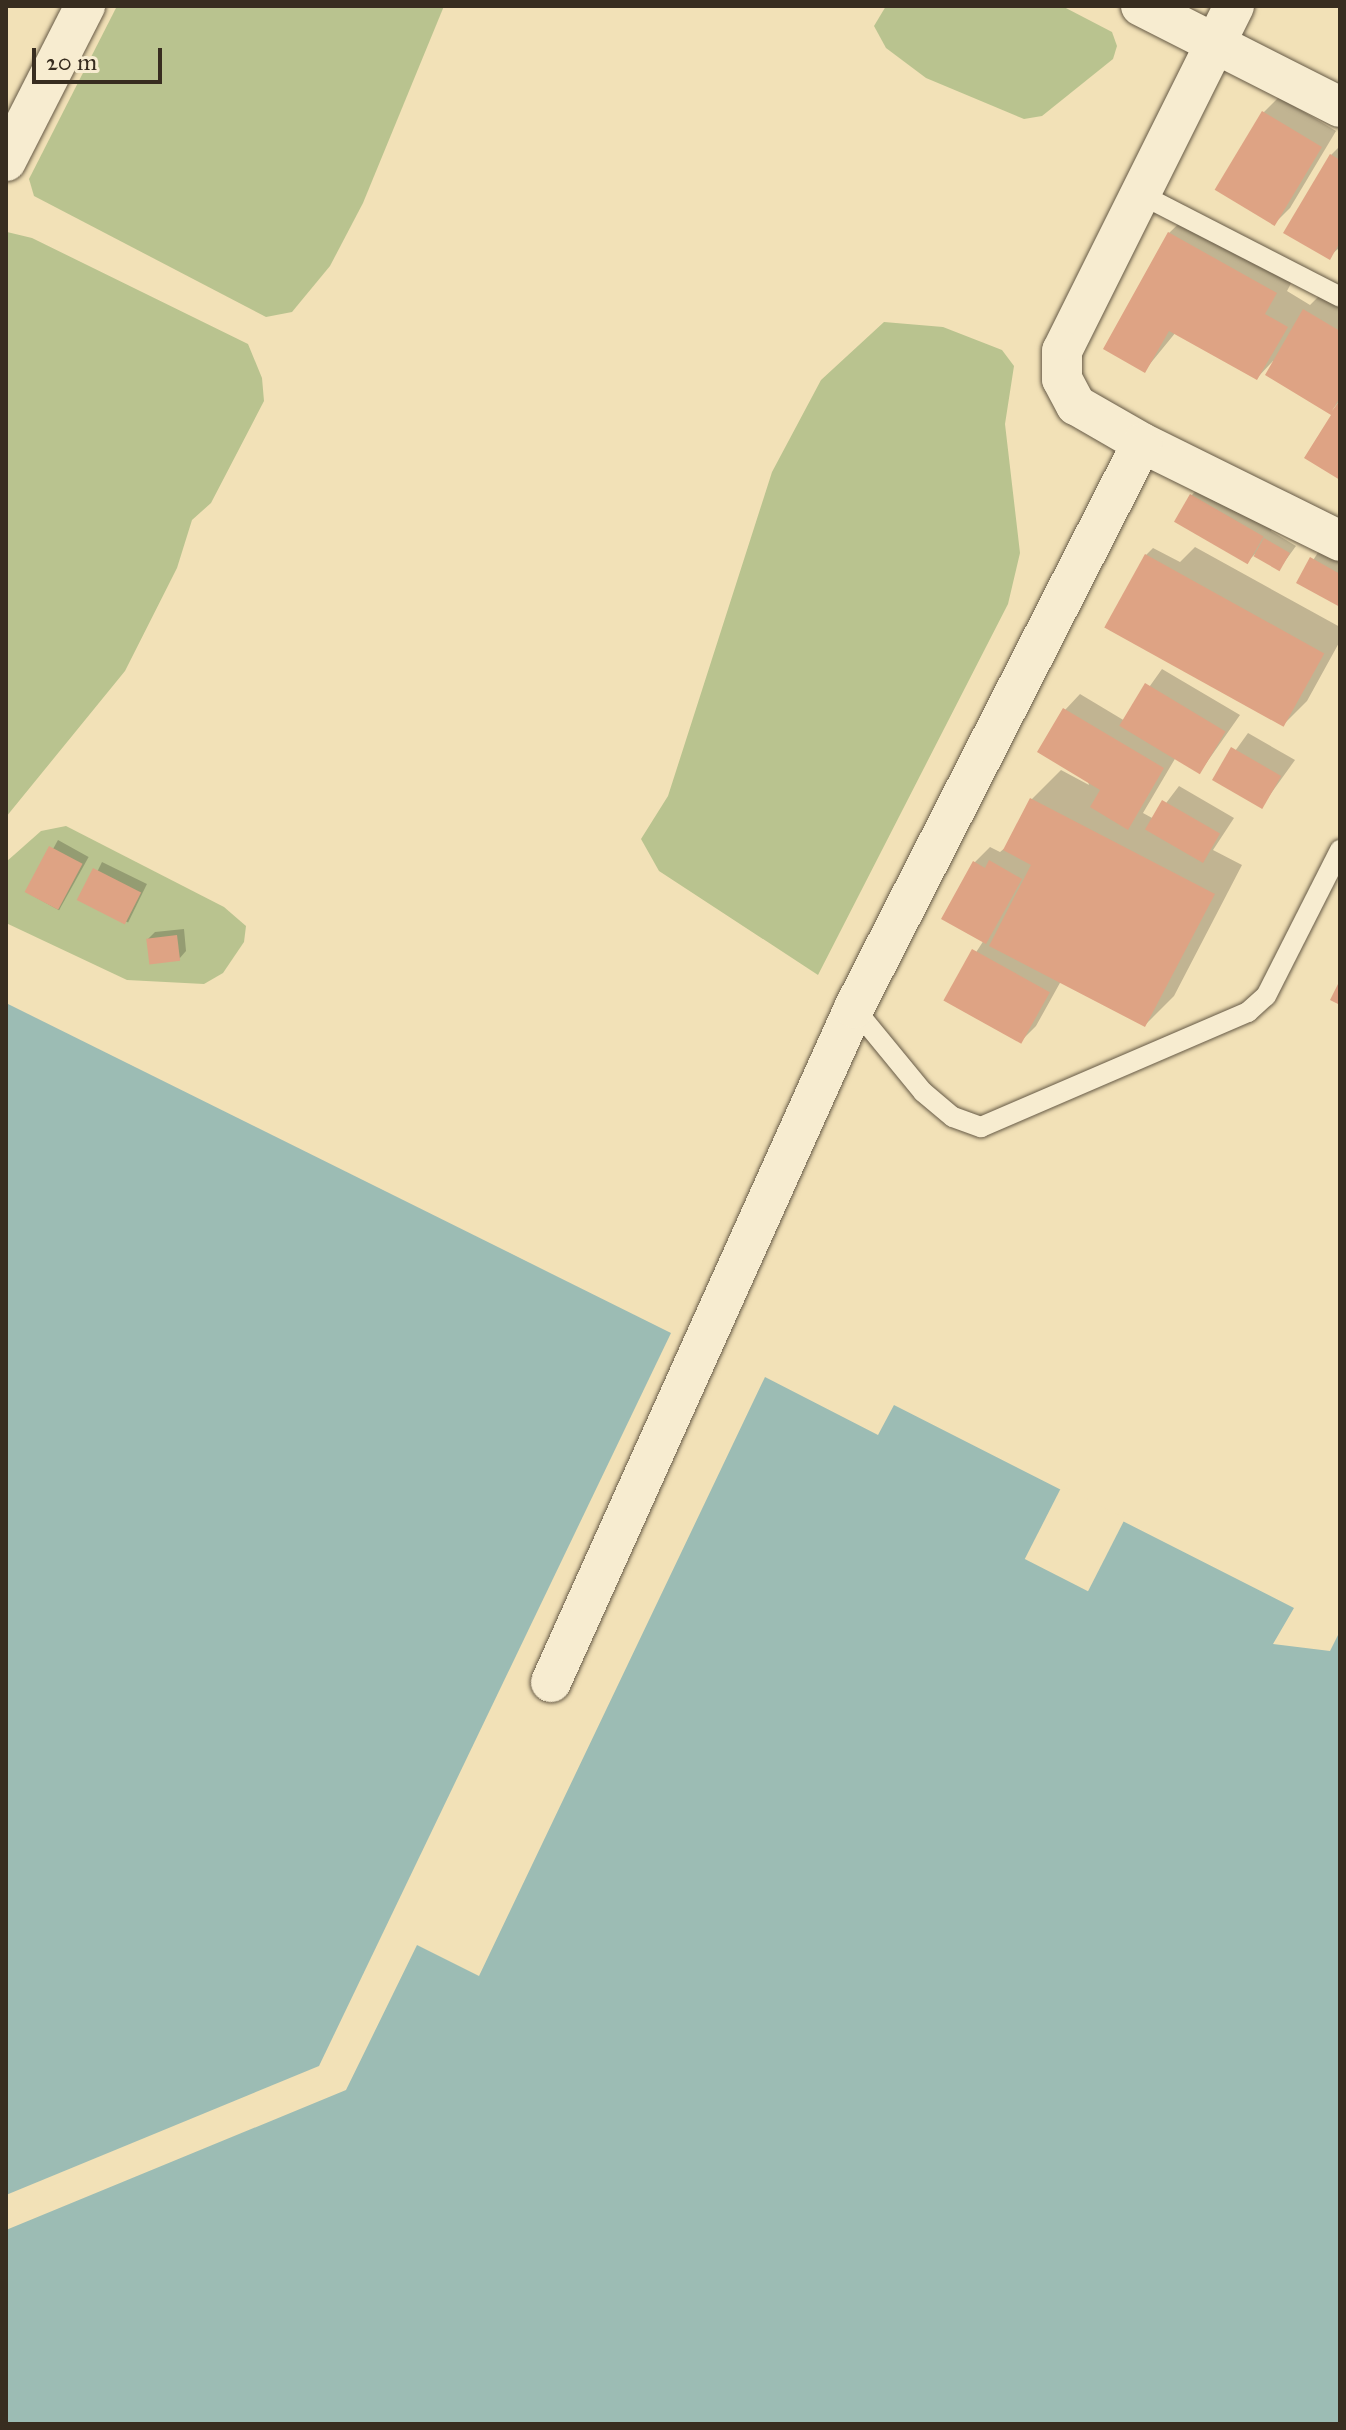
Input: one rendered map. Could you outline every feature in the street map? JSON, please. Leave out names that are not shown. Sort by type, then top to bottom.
[{"type":"street","points":[[6,161],[85,6]]},
{"type":"street","points":[[1141,6],[1340,107]]},
{"type":"street","points":[[1234,6],[1062,351],[1062,379],[1076,405],[1142,443],[1340,541]]},
{"type":"street","points":[[551,1682],[854,1008],[1142,443]]},
{"type":"lane","points":[[1140,194],[1340,297]]},
{"type":"lane","points":[[854,1008],[923,1092],[953,1117],[981,1127],[1248,1012],[1266,996],[1340,850]]},
{"type":"green space","points":[[117,6],[444,6],[363,203],[330,266],[292,312],[266,317],[34,196],[29,179]]},
{"type":"green space","points":[[886,6],[1062,6],[1112,32],[1117,46],[1113,59],[1042,116],[1024,119],[926,78],[886,48],[874,26]]},
{"type":"green space","points":[[7,232],[32,238],[248,344],[262,378],[264,401],[211,503],[192,520],[177,568],[125,671],[6,817]]},
{"type":"green space","points":[[884,322],[943,327],[1002,350],[1014,366],[1005,424],[1020,553],[1008,604],[818,975],[659,871],[641,839],[668,796],[772,472],[821,380]]},
{"type":"green space","points":[[66,826],[224,907],[246,926],[244,942],[223,973],[204,984],[127,980],[6,923],[6,862],[41,831]]},
{"type":"water","points":[[6,1003],[671,1333],[319,2066],[6,2195]]},
{"type":"water","points":[[765,1377],[878,1435],[894,1405],[1294,1608],[1273,1644],[1330,1651],[1340,1631],[1340,2424],[6,2424],[6,2230],[346,2090],[417,1945],[479,1976]]},
{"type":"pier","points":[[1062,1486],[1125,1518],[1088,1591],[1025,1559]]},
{"type":"building","points":[[1262,111],[1322,147],[1275,226],[1215,190]]},
{"type":"building","points":[[1330,154],[1340,160],[1340,242],[1330,260],[1283,233]]},
{"type":"building","points":[[1168,232],[1277,293],[1265,314],[1288,327],[1257,380],[1169,331],[1145,373],[1103,349]]},
{"type":"building","points":[[1303,309],[1340,331],[1340,397],[1332,411],[1340,400],[1340,480],[1304,458],[1331,415],[1265,375]]},
{"type":"building","points":[[1190,494],[1264,536],[1248,564],[1174,522]]},
{"type":"building","points":[[1264,538],[1290,553],[1279,571],[1254,556]]},
{"type":"building","points":[[1145,554],[1324,653],[1284,727],[1104,627]]},
{"type":"building","points":[[1310,557],[1340,574],[1340,607],[1296,583]]},
{"type":"building","points":[[1145,683],[1226,731],[1200,774],[1119,726]]},
{"type":"building","points":[[1063,708],[1164,768],[1128,830],[1090,807],[1100,790],[1037,752]]},
{"type":"building","points":[[1231,747],[1281,776],[1262,809],[1212,780]]},
{"type":"building","points":[[1030,798],[1215,894],[1145,1027],[989,946],[1031,865],[1003,850]]},
{"type":"building","points":[[1162,800],[1220,833],[1203,863],[1145,829]]},
{"type":"building","points":[[49,846],[83,864],[58,910],[25,892]]},
{"type":"building","points":[[989,860],[1022,879],[986,944],[941,919],[973,861],[985,868]]},
{"type":"building","points":[[93,868],[141,893],[125,925],[77,900]]},
{"type":"building","points":[[177,935],[180,961],[149,965],[146,939]]},
{"type":"building","points":[[972,949],[1050,992],[1021,1044],[943,1001]]},
{"type":"building","points":[[1340,980],[1340,1005],[1330,1000]]}]
